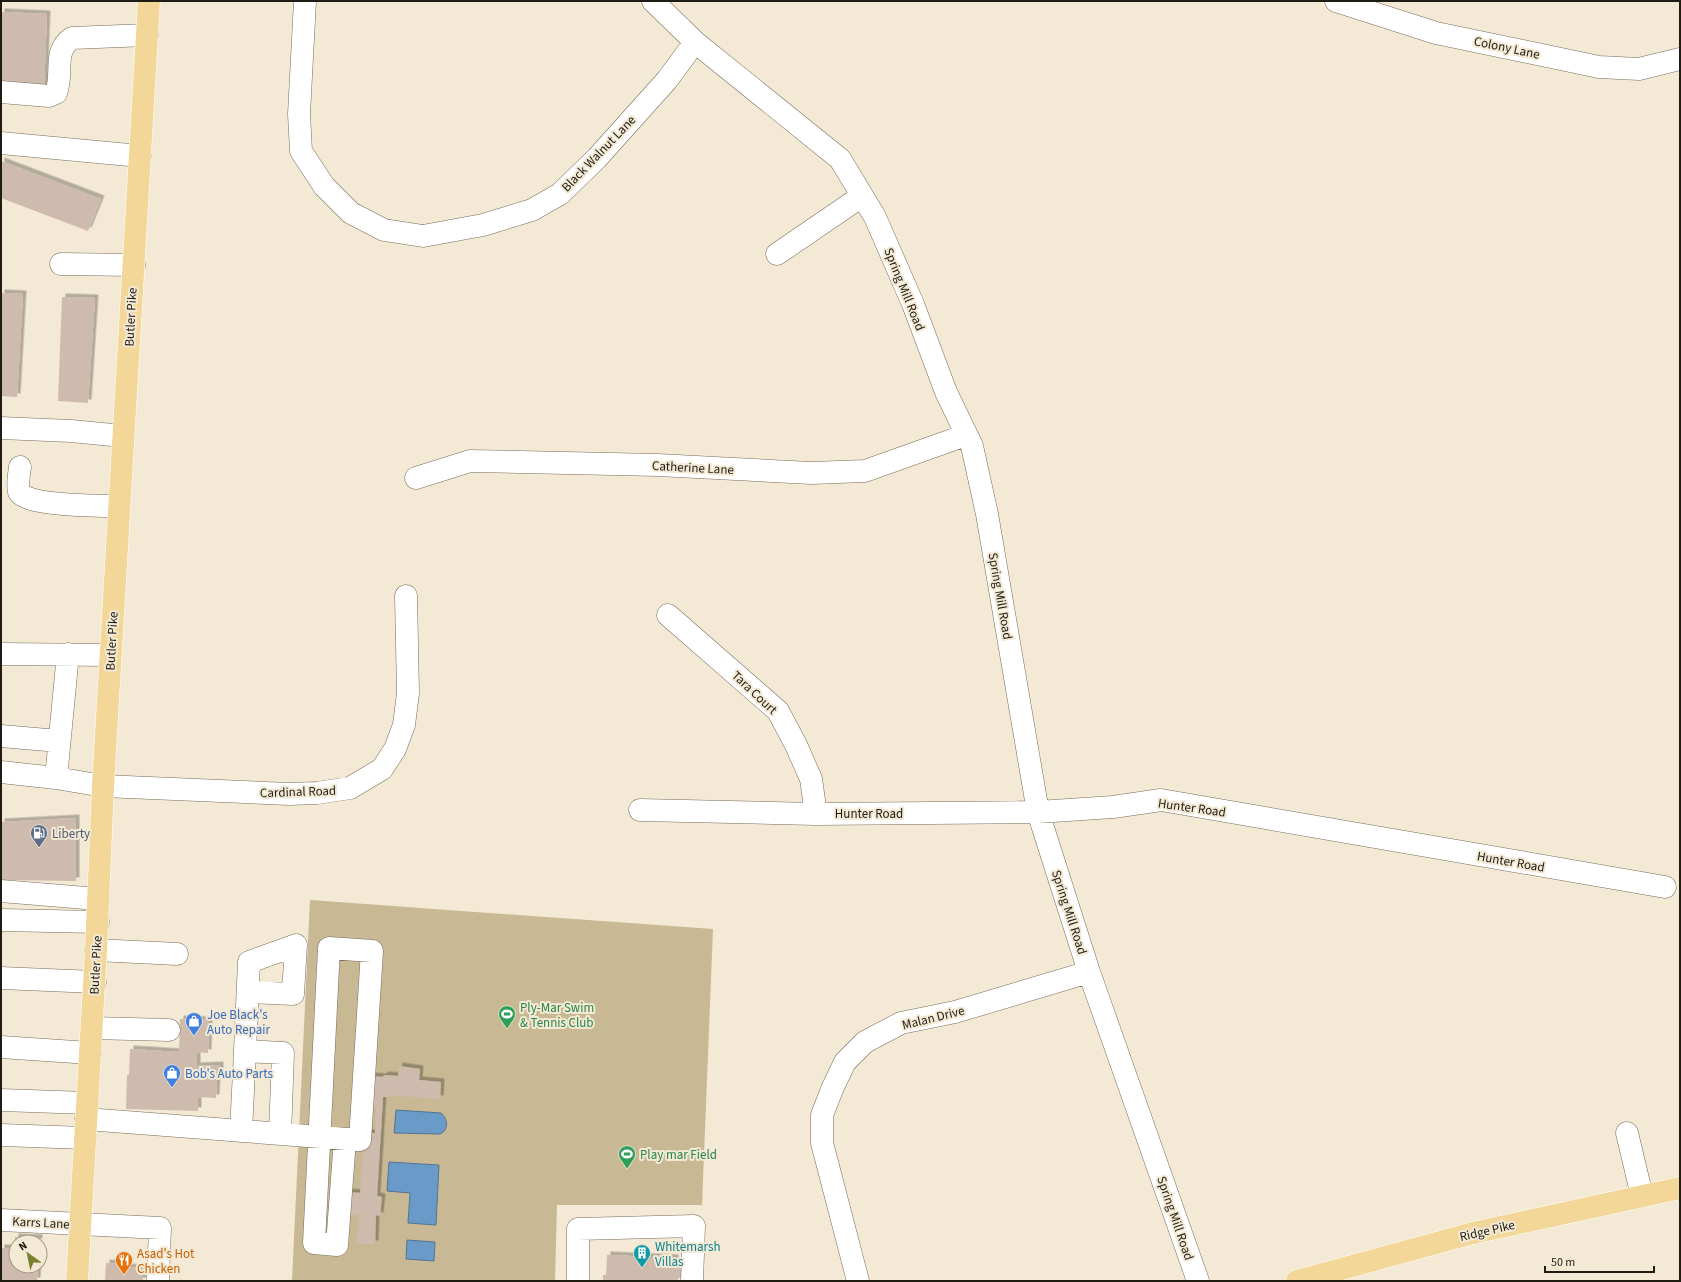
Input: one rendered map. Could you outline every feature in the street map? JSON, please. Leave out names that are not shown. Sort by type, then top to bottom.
[{"type":"main road","name":"Butler Pike","points":[[77,1281],[95,982],[110,654],[149,1]]},
{"type":"main road","name":"Ridge Pike","points":[[1297,1281],[1473,1233],[1680,1188]]},
{"type":"street","name":"Black Walnut Lane","points":[[305,1],[299,114],[301,151],[324,186],[351,213],[384,230],[423,236],[483,225],[532,210],[560,194],[596,158],[667,80],[695,42]]},
{"type":"street","name":"Spring Mill Road","points":[[653,1],[695,42],[840,159],[875,217],[913,304],[946,392],[972,446],[987,514],[1038,812],[1089,972],[1198,1281]]},
{"type":"street","name":"Colony Lane","points":[[1336,1],[1436,33],[1599,67],[1639,70],[1680,59]]},
{"type":"street","points":[[1,92],[48,96],[56,93],[59,84],[60,53],[65,43],[72,38],[147,36]]},
{"type":"street","points":[[1,143],[140,156]]},
{"type":"street","points":[[777,254],[862,196]]},
{"type":"street","points":[[61,264],[111,266],[134,265]]},
{"type":"street","points":[[1,428],[57,430],[123,436]]},
{"type":"street","name":"Catherine Lane","points":[[416,478],[470,461],[658,465],[811,473],[865,471],[966,435]]},
{"type":"street","points":[[20,467],[19,491],[22,496],[32,500],[79,506],[119,506]]},
{"type":"street","name":"Cardinal Road","points":[[1,772],[56,778],[103,786],[289,794],[317,793],[350,788],[382,769],[395,749],[404,724],[408,693],[406,596]]},
{"type":"street","name":"Tara Court","points":[[668,615],[778,711],[796,745],[811,779],[816,814]]},
{"type":"street","points":[[1,654],[110,654]]},
{"type":"street","points":[[56,778],[68,654]]},
{"type":"street","points":[[1,736],[59,741]]},
{"type":"street","name":"Hunter Road","points":[[640,810],[816,814],[1038,812],[1113,807],[1161,800],[1665,888]]},
{"type":"street","points":[[1,891],[98,899]]},
{"type":"street","points":[[1,920],[98,922]]},
{"type":"street","points":[[1,1100],[86,1120],[241,1131],[280,1134],[319,1137],[345,1139],[360,1140],[372,951],[329,948],[319,1137],[314,1243],[337,1245],[345,1139]]},
{"type":"street","points":[[96,950],[177,954]]},
{"type":"street","name":"Malan Drive","points":[[858,1281],[822,1143],[822,1115],[845,1062],[865,1042],[901,1023],[955,1012],[1089,972]]},
{"type":"street","points":[[1,978],[95,982]]},
{"type":"street","points":[[241,1131],[248,992]]},
{"type":"street","points":[[92,1028],[169,1030]]},
{"type":"street","points":[[1,1047],[90,1053]]},
{"type":"street","points":[[245,1051],[283,1053],[280,1134]]},
{"type":"street","points":[[1,1135],[86,1120]]},
{"type":"street","points":[[1627,1133],[1642,1196]]},
{"type":"street","name":"Karrs Lane","points":[[1,1220],[160,1228],[158,1281]]},
{"type":"street","points":[[578,1281],[578,1229],[694,1226],[692,1281]]},
{"type":"shaded area","name":"Ply-Mar Swim & Tennis Club","points":[[310,900],[713,929],[702,1205],[557,1205],[555,1281],[292,1281]]},
{"type":"water","points":[[396,1110],[441,1113],[446,1121],[445,1130],[440,1134],[394,1133]]},
{"type":"water","points":[[389,1162],[439,1165],[436,1225],[408,1223],[410,1193],[387,1191]]},
{"type":"water","points":[[407,1240],[435,1242],[434,1261],[406,1259]]},
{"type":"building","points":[[1,12],[47,14],[44,89],[1,87]]},
{"type":"building","points":[[1,161],[101,199],[88,231],[1,198]]},
{"type":"building","points":[[1,293],[23,294],[17,397],[1,396]]},
{"type":"building","points":[[62,297],[95,298],[88,403],[58,401]]},
{"type":"building","name":"Liberty","points":[[76,818],[76,881],[1,880],[1,822]]},
{"type":"building","points":[[180,1019],[209,1020],[208,1053],[197,1052],[197,1066],[220,1065],[220,1079],[217,1078],[216,1098],[198,1097],[198,1111],[126,1109],[127,1075],[129,1075],[130,1049],[179,1052]]},
{"type":"building","points":[[399,1066],[420,1069],[419,1080],[441,1082],[440,1099],[388,1095],[388,1097],[383,1097],[377,1196],[382,1197],[380,1216],[376,1215],[375,1244],[357,1244],[359,1215],[347,1214],[348,1192],[360,1193],[365,1133],[375,1133],[376,1107],[371,1106],[370,1076],[398,1076]]},
{"type":"building","points":[[1,1248],[8,1248],[8,1274],[37,1274],[37,1281],[1,1281]]},
{"type":"building","name":"Whitemarsh Villas","points":[[607,1255],[675,1258],[675,1268],[682,1268],[681,1278],[678,1278],[678,1281],[603,1281],[603,1275],[606,1275]]},
{"type":"building","name":"Asad's Hot Chicken","points":[[106,1263],[119,1264],[119,1267],[143,1268],[143,1281],[105,1281]]},
{"type":"place","name":"Liberty","points":[[39,848]]},
{"type":"place","name":"Ply-Mar Swim & Tennis Club","points":[[507,1029]]},
{"type":"place","name":"Joe Black's Auto Repair","points":[[194,1036]]},
{"type":"place","name":"Bob's Auto Parts","points":[[172,1088]]},
{"type":"place","name":"Play mar Field","points":[[627,1169]]},
{"type":"place","name":"Whitemarsh Villas","points":[[642,1268]]},
{"type":"place","name":"Asad's Hot Chicken","points":[[124,1275]]}]
